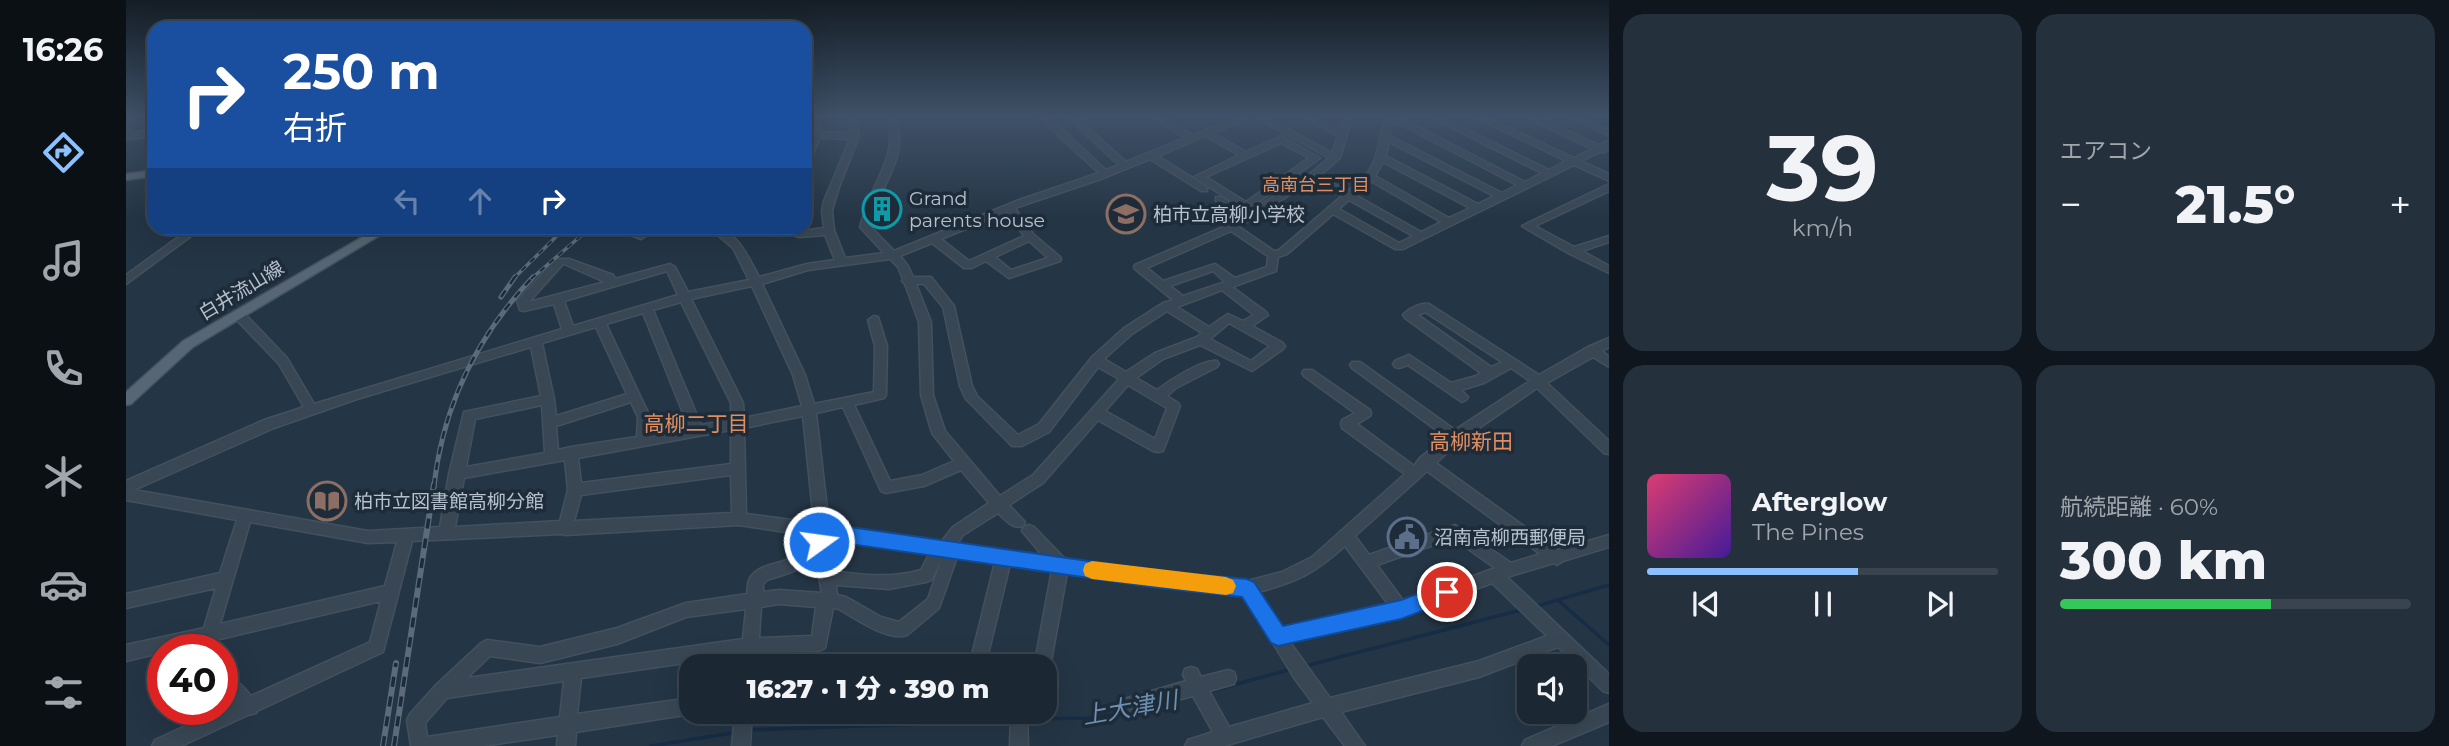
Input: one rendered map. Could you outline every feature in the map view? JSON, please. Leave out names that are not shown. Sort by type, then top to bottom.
[{"type":"main road","points":[[126,177],[147,174]]},
{"type":"main road","name":"白井流山線","points":[[126,400],[188,344],[374,235]]},
{"type":"street","points":[[841,262],[827,219],[828,204],[852,150]]},
{"type":"street","points":[[895,150],[894,159],[876,195],[865,227],[903,266],[925,322],[927,395],[939,433],[999,505],[1024,526],[1061,565]]},
{"type":"street","points":[[1079,150],[1105,174]]},
{"type":"street","points":[[1107,150],[1124,165]]},
{"type":"street","points":[[126,487],[268,424],[569,331],[687,296],[756,282],[807,267],[894,255],[1009,207],[1105,174],[1163,150]]},
{"type":"street","points":[[1236,150],[1245,155]]},
{"type":"street","points":[[1257,150],[1199,177],[1246,206],[1315,158],[1300,150]]},
{"type":"street","points":[[1320,150],[1335,158]]},
{"type":"street","points":[[1181,300],[1139,267],[1248,218],[1313,176],[1335,158],[1337,150]]},
{"type":"street","points":[[1273,255],[1283,251],[1370,177],[1382,150]]},
{"type":"street","points":[[1411,150],[1501,196]]},
{"type":"street","points":[[1456,150],[1524,185]]},
{"type":"street","points":[[1501,150],[1549,173]]},
{"type":"street","points":[[1549,150],[1609,178]]},
{"type":"street","points":[[1332,209],[1399,247],[1573,161],[1601,150]]},
{"type":"street","points":[[1150,155],[1248,218]]},
{"type":"street","points":[[1381,157],[1477,208]]},
{"type":"street","points":[[1313,176],[1420,236]]},
{"type":"street","points":[[1370,177],[1448,222]]},
{"type":"street","points":[[1609,187],[1527,226],[1609,270]]},
{"type":"street","points":[[987,256],[1009,274],[1056,259],[1030,237],[1009,207]]},
{"type":"street","points":[[1232,227],[1273,255]]},
{"type":"street","points":[[812,233],[830,231]]},
{"type":"street","points":[[126,280],[187,235]]},
{"type":"street","points":[[724,235],[737,246],[799,375],[808,410],[822,531],[813,552],[797,564],[762,575],[756,582],[749,654]]},
{"type":"street","points":[[934,239],[968,266],[1030,237]]},
{"type":"street","points":[[1573,251],[1609,239]]},
{"type":"street","points":[[907,281],[928,280],[948,306],[966,386],[972,399],[1017,442],[1044,428],[1096,360],[1128,331],[1167,306],[1272,268],[1273,255]]},
{"type":"street","points":[[611,284],[609,278],[560,261],[523,301],[524,307],[558,299],[611,284],[670,267],[687,296],[737,403],[739,519]]},
{"type":"street","points":[[1162,285],[1214,267],[1229,285],[1262,315],[1243,326]]},
{"type":"street","points":[[558,299],[569,331]]},
{"type":"street","points":[[443,690],[750,646],[819,643],[828,601],[827,577],[893,584],[926,575],[958,531],[1038,479],[1127,378],[1159,356],[1205,337],[1228,318],[1279,346],[1252,367],[1205,337],[1167,306]]},
{"type":"street","points":[[1490,373],[1409,316],[1425,307],[1512,362],[1539,382],[1609,449]]},
{"type":"street","points":[[647,308],[697,431]]},
{"type":"street","points":[[238,314],[283,361],[311,409]]},
{"type":"street","points":[[456,474],[738,424],[880,395],[881,346],[874,320]]},
{"type":"street","points":[[599,322],[644,417],[644,440]]},
{"type":"street","points":[[536,341],[548,399],[552,456]]},
{"type":"street","points":[[126,494],[368,537],[739,519],[1061,565],[1247,588],[1272,583],[1317,562],[1413,472],[1455,437],[1486,414],[1609,342]]},
{"type":"street","points":[[1592,350],[1609,363]]},
{"type":"street","points":[[1399,364],[1409,359],[1462,397]]},
{"type":"street","points":[[1096,360],[1174,406],[1158,447],[1097,413]]},
{"type":"street","points":[[1450,388],[1480,380],[1512,362]]},
{"type":"street","points":[[1159,395],[1172,385],[1213,364]]},
{"type":"street","points":[[1356,365],[1455,437]]},
{"type":"street","points":[[1308,373],[1365,413],[1347,424],[1413,472]]},
{"type":"street","points":[[550,423],[634,397]]},
{"type":"street","points":[[446,534],[469,415],[548,399]]},
{"type":"street","points":[[847,403],[886,487],[924,480],[965,462]]},
{"type":"street","points":[[565,529],[575,490],[572,452]]},
{"type":"street","points":[[1425,462],[1557,558]]},
{"type":"street","points":[[575,490],[739,468]]},
{"type":"street","points":[[209,634],[245,516]]},
{"type":"street","points":[[1367,562],[1455,531],[1502,572],[1560,639],[1609,685]]},
{"type":"street","points":[[1346,535],[1401,610]]},
{"type":"street","points":[[161,746],[377,647],[406,537]]},
{"type":"street","points":[[1278,636],[1401,610],[1502,572],[1609,541]]},
{"type":"street","points":[[679,708],[422,746],[416,720],[487,648],[540,655],[617,636],[686,610],[779,597],[828,601],[841,603],[877,623],[901,630],[934,603],[946,548]]},
{"type":"street","points":[[980,654],[1004,557]]},
{"type":"street","points":[[1044,654],[1061,565]]},
{"type":"street","points":[[126,601],[226,579]]},
{"type":"street","points":[[1247,588],[1356,746]]},
{"type":"street","points":[[236,634],[390,592]]},
{"type":"street","points":[[1194,746],[1327,707],[1479,669],[1560,639]]},
{"type":"street","points":[[126,653],[147,650]]},
{"type":"street","points":[[566,746],[573,672]]},
{"type":"street","points":[[1127,706],[1194,681],[1228,678]]},
{"type":"street","points":[[1194,681],[1225,737]]},
{"type":"street","points":[[238,694],[250,707]]},
{"type":"street","points":[[1531,746],[1609,713]]},
{"type":"street","points":[[741,746],[743,724]]},
{"type":"street","points":[[1018,746],[1019,724]]},
{"type":"waterway","name":"上大津川","points":[[1537,606],[1609,585]]},
{"type":"waterway","points":[[1558,600],[1609,645]]},
{"type":"waterway","name":"上大津川","points":[[1309,665],[1521,610]]},
{"type":"waterway","name":"上大津川","points":[[1211,691],[1288,670]]},
{"type":"waterway","name":"上大津川","points":[[1178,700],[1191,697]]},
{"type":"waterway","name":"上大津川","points":[[1057,719],[1127,713]]},
{"type":"waterway","name":"上大津川","points":[[751,730],[921,724]]},
{"type":"waterway","name":"上大津川","points":[[651,746],[732,733]]},
{"type":"railway","points":[[515,277],[558,235]]},
{"type":"railway","points":[[532,278],[582,235]]},
{"type":"railway","points":[[501,297],[515,277]]},
{"type":"railway","points":[[434,486],[445,427],[466,373],[495,323],[532,278]]},
{"type":"railway","points":[[394,746],[434,484]]},
{"type":"railway","points":[[383,746],[396,663]]},
{"type":"slow traffic","points":[[1092,570],[1226,586]]},
{"type":"place","name":"Grand parents house","points":[[882,209]]},
{"type":"place","name":"柏市立高柳小学校","points":[[1126,214]]},
{"type":"place","name":"柏市立図書館高柳分館","points":[[327,501]]},
{"type":"place","name":"沼南高柳西郵便局","points":[[1407,537]]},
{"type":"district","name":"高南台三丁目","points":[[1316,185]]},
{"type":"district","name":"高柳二丁目","points":[[696,424]]},
{"type":"district","name":"高柳新田","points":[[1471,442]]},
{"type":"route","points":[[819,542],[822,531],[1159,579],[1247,588],[1278,636],[1401,610],[1447,592]]}]
